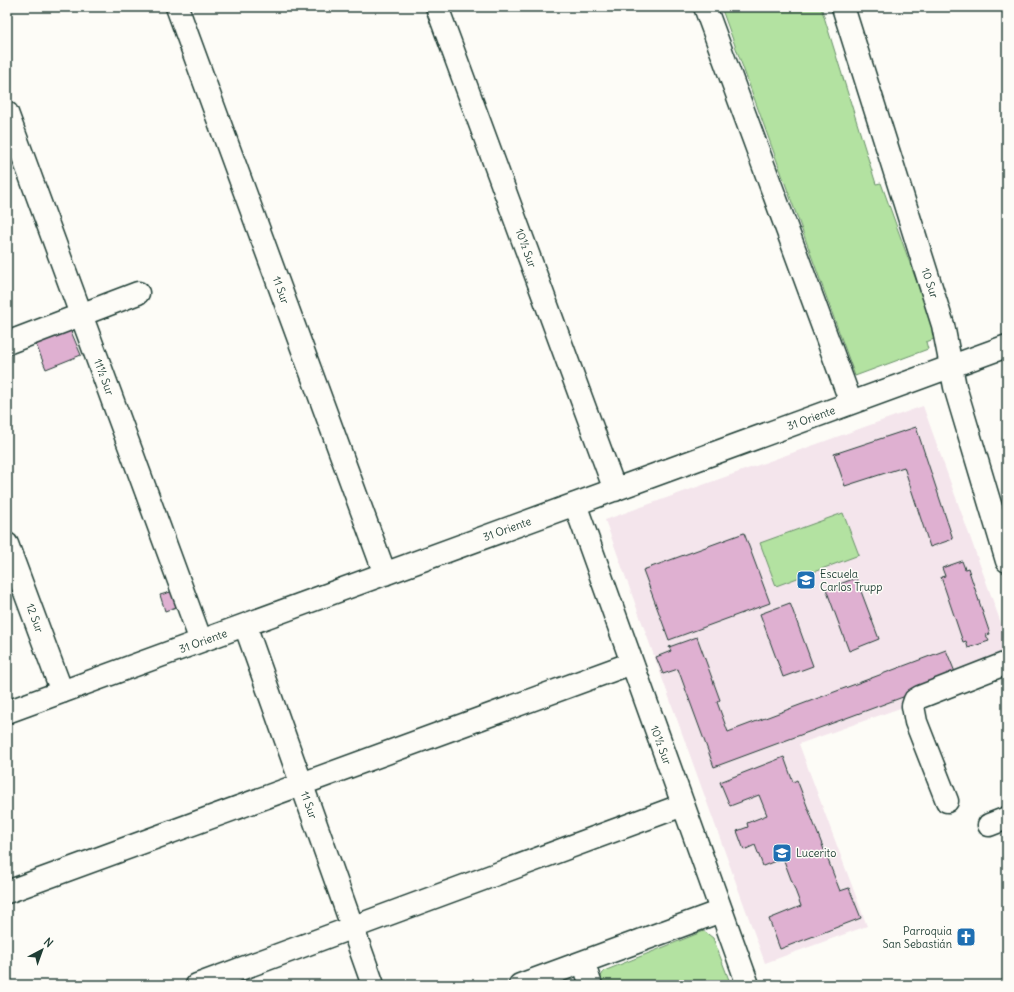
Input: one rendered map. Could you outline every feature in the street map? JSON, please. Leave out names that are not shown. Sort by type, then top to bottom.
[{"type":"street","name":"11 Sur","points":[[177,7],[385,574]]},
{"type":"street","name":"10½ Sur","points":[[437,7],[615,490]]},
{"type":"street","points":[[705,7],[851,403]]},
{"type":"street","name":"10 Sur","points":[[843,7],[943,325],[957,395],[1007,561]]},
{"type":"street","name":"11½ Sur","points":[[7,113],[201,641]]},
{"type":"street","points":[[7,343],[138,293]]},
{"type":"street","name":"31 Oriente","points":[[7,712],[1007,346]]},
{"type":"street","name":"10½ Sur","points":[[575,504],[748,985]]},
{"type":"street","name":"12 Sur","points":[[7,544],[62,692]]},
{"type":"street","name":"11 Sur","points":[[245,625],[373,985]]},
{"type":"street","points":[[7,892],[632,663]]},
{"type":"street","points":[[947,801],[916,722],[914,706],[915,700],[920,696],[1007,663]]},
{"type":"street","points":[[197,985],[683,805]]},
{"type":"street","points":[[520,985],[721,911]]},
{"type":"street","points":[[583,962],[591,985]]},
{"type":"shaded area","name":"Escuela Carlos Trupp","points":[[923,406],[1007,640],[1007,670],[799,744],[867,926],[765,963],[605,520]]},
{"type":"green space","points":[[721,7],[821,7],[876,184],[881,183],[937,338],[926,342],[928,349],[855,376]]},
{"type":"green space","points":[[843,513],[859,555],[776,586],[760,543]]},
{"type":"green space","points":[[704,931],[713,938],[731,985],[601,985],[599,980],[604,971]]},
{"type":"building","points":[[70,329],[81,355],[46,369],[35,342]]},
{"type":"building","points":[[916,427],[953,539],[930,547],[904,467],[845,486],[834,454]]},
{"type":"building","points":[[744,533],[770,603],[669,640],[643,570]]},
{"type":"building","points":[[962,561],[965,569],[968,568],[990,634],[986,635],[989,641],[968,648],[966,641],[963,642],[941,577],[945,576],[942,568]]},
{"type":"building","points":[[856,578],[879,639],[849,651],[826,589]]},
{"type":"building","points":[[174,591],[179,606],[165,611],[160,595]]},
{"type":"building","points":[[790,603],[813,666],[783,677],[760,614]]},
{"type":"building","points":[[697,637],[720,700],[717,702],[728,732],[946,650],[957,677],[714,767],[678,669],[663,674],[656,657],[671,651],[669,647]]},
{"type":"building","points":[[784,757],[793,782],[797,780],[840,891],[849,888],[861,918],[780,949],[769,919],[801,906],[783,858],[763,866],[755,845],[744,850],[737,831],[748,827],[747,823],[767,815],[759,795],[730,806],[720,782]]},
{"type":"place","name":"Escuela Carlos Trupp","points":[[806,580]]},
{"type":"place","name":"Lucerito","points":[[782,853]]},
{"type":"place","name":"Parroquia San Sebastián","points":[[966,937]]}]
